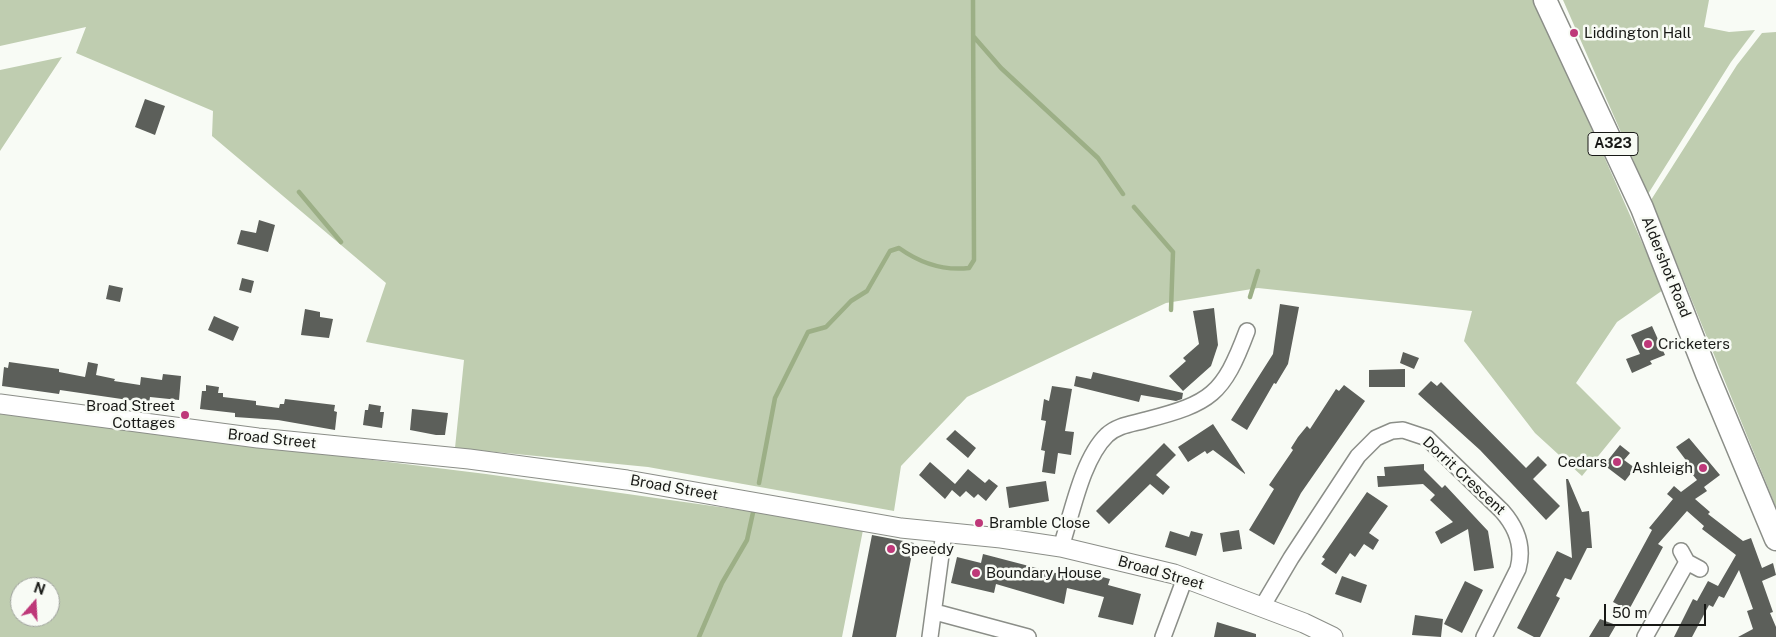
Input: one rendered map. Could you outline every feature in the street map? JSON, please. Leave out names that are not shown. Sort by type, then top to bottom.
[{"type":"main road","name":"Aldershot Road","points":[[1545,0],[1642,208],[1707,374],[1776,539]]},
{"type":"street","points":[[1061,547],[1089,462],[1097,447],[1106,436],[1115,428],[1184,410],[1203,401],[1228,375],[1247,331]]},
{"type":"street","name":"Broad Street","points":[[0,404],[258,438],[479,460],[627,480],[880,525],[1061,547],[1185,578],[1334,637]]},
{"type":"street","name":"Dorrit Crescent","points":[[1262,607],[1291,558],[1358,456],[1376,438],[1392,431],[1403,430],[1427,438],[1502,511],[1512,522],[1518,536],[1521,558],[1518,569],[1484,637]]},
{"type":"street","points":[[930,637],[935,612],[944,532]]},
{"type":"street","points":[[1645,637],[1689,560]]},
{"type":"street","points":[[1164,637],[1185,578]]},
{"type":"street","points":[[935,612],[1028,637]]},
{"type":"green space","points":[[0,0],[1535,0],[1663,290],[1617,322],[1576,383],[1621,428],[1582,476],[1535,433],[1464,341],[1472,311],[1258,288],[1166,303],[967,397],[901,466],[894,511],[648,467],[455,448],[464,360],[366,342],[386,283],[212,136],[213,111],[76,53],[86,27],[0,46]]},
{"type":"green space","points":[[1563,0],[1709,0],[1704,27],[1729,32],[1755,30],[1731,62],[1648,194]]},
{"type":"green space","points":[[1776,32],[1776,507],[1651,200],[1737,65],[1762,33]]},
{"type":"green space","points":[[62,57],[0,151],[0,70]]},
{"type":"green space","points":[[0,414],[486,474],[762,513],[863,530],[842,637],[0,637]]},
{"type":"building","points":[[145,99],[165,106],[155,135],[135,127]]},
{"type":"building","points":[[259,220],[275,225],[268,252],[237,244],[241,230],[256,233]]},
{"type":"building","points":[[242,278],[254,281],[251,293],[239,290]]},
{"type":"building","points":[[109,285],[123,288],[120,302],[106,299]]},
{"type":"building","points":[[1280,304],[1299,307],[1288,364],[1276,384],[1274,383],[1247,430],[1231,420],[1273,354]]},
{"type":"building","points":[[1214,308],[1218,345],[1211,366],[1183,391],[1169,376],[1186,361],[1183,358],[1199,344],[1193,311]]},
{"type":"building","points":[[305,309],[320,312],[320,317],[333,319],[329,338],[301,335]]},
{"type":"building","points":[[214,316],[239,327],[233,341],[208,330]]},
{"type":"building","name":"Cricketers","points":[[1652,326],[1665,355],[1650,361],[1652,364],[1632,373],[1626,359],[1640,354],[1631,335]]},
{"type":"building","points":[[1403,352],[1419,358],[1414,369],[1400,363]]},
{"type":"building","points":[[9,362],[59,369],[59,372],[85,377],[88,362],[98,364],[96,375],[115,379],[114,381],[140,385],[141,377],[162,380],[163,374],[181,376],[179,400],[150,397],[149,403],[60,390],[59,394],[2,386],[4,367],[8,368]]},
{"type":"building","points":[[1405,369],[1405,387],[1369,387],[1369,370]]},
{"type":"building","points":[[1093,372],[1183,393],[1182,399],[1176,401],[1141,395],[1139,402],[1074,386],[1076,376],[1091,379]]},
{"type":"building","points":[[1431,381],[1437,386],[1441,382],[1526,468],[1538,456],[1547,465],[1533,479],[1560,506],[1546,520],[1480,450],[1418,394]]},
{"type":"building","points":[[206,385],[219,387],[218,393],[223,393],[223,397],[256,401],[256,405],[279,408],[280,404],[284,404],[285,399],[335,405],[334,411],[337,412],[335,430],[278,420],[235,417],[235,413],[200,409],[202,391],[206,391]]},
{"type":"building","points":[[1344,385],[1365,401],[1301,493],[1274,545],[1249,530],[1274,489],[1269,485],[1293,450],[1291,448],[1298,437],[1307,426],[1310,429],[1336,389],[1339,391]]},
{"type":"building","points":[[1052,386],[1072,389],[1065,431],[1074,432],[1071,455],[1058,453],[1055,474],[1042,472],[1045,451],[1041,450],[1046,421],[1041,420],[1044,399],[1049,401]]},
{"type":"building","points":[[369,404],[381,406],[380,412],[384,412],[382,428],[363,425],[365,410],[368,410]]},
{"type":"building","points":[[412,409],[448,413],[445,435],[410,430]]},
{"type":"building","points":[[1213,424],[1245,474],[1213,450],[1207,454],[1205,451],[1188,462],[1178,447]]},
{"type":"building","points":[[955,430],[976,448],[968,458],[946,439]]},
{"type":"building","points":[[1689,438],[1720,475],[1704,487],[1707,491],[1695,499],[1710,512],[1708,514],[1743,541],[1751,538],[1762,568],[1773,563],[1776,575],[1762,581],[1773,612],[1770,613],[1776,627],[1776,637],[1738,637],[1753,629],[1747,611],[1753,609],[1739,570],[1724,598],[1719,596],[1713,607],[1709,605],[1692,637],[1674,637],[1693,599],[1697,601],[1708,581],[1718,586],[1736,555],[1702,529],[1704,526],[1687,511],[1658,544],[1663,547],[1628,610],[1613,602],[1652,530],[1649,528],[1673,499],[1667,494],[1674,486],[1681,492],[1697,480],[1688,469],[1691,467],[1676,447]]},
{"type":"building","points":[[1164,443],[1176,455],[1156,475],[1170,487],[1163,495],[1150,484],[1109,524],[1096,511]]},
{"type":"building","name":"Cedars","points":[[1620,445],[1630,453],[1624,460],[1635,468],[1625,481],[1604,465]]},
{"type":"building","points":[[930,462],[955,484],[968,469],[985,483],[989,479],[998,486],[986,501],[978,494],[974,498],[966,491],[960,497],[952,490],[945,499],[919,475]]},
{"type":"building","points":[[1424,464],[1424,470],[1442,488],[1445,485],[1488,531],[1494,568],[1474,571],[1468,529],[1441,544],[1435,532],[1453,522],[1430,500],[1435,495],[1423,484],[1378,487],[1377,476],[1385,476],[1384,467]]},
{"type":"building","points":[[1566,479],[1568,479],[1582,512],[1589,511],[1592,548],[1587,548],[1571,580],[1565,578],[1556,596],[1560,598],[1540,637],[1534,637],[1517,628],[1557,551],[1572,558]]},
{"type":"building","points":[[1046,481],[1049,501],[1009,508],[1006,487]]},
{"type":"building","points":[[1367,492],[1388,506],[1369,533],[1379,540],[1373,550],[1364,544],[1355,557],[1350,553],[1336,574],[1321,564],[1325,559],[1322,557]]},
{"type":"building","points":[[1239,530],[1242,549],[1223,552],[1220,533]]},
{"type":"building","points":[[1170,531],[1189,537],[1191,531],[1203,534],[1196,556],[1165,547]]},
{"type":"building","points":[[872,535],[914,543],[896,637],[852,637]]},
{"type":"building","points":[[983,554],[1071,577],[1072,569],[1110,579],[1108,585],[1141,594],[1133,625],[1098,617],[1104,597],[1067,588],[1064,604],[996,584],[994,593],[951,583],[957,557],[981,563]]},
{"type":"building","points":[[1342,576],[1367,585],[1361,603],[1335,594]]},
{"type":"building","points":[[1465,581],[1483,590],[1462,633],[1444,624]]},
{"type":"building","points":[[1415,615],[1443,619],[1441,637],[1412,635]]},
{"type":"building","points":[[1600,619],[1616,625],[1609,637],[1589,637]]},
{"type":"building","points":[[1217,622],[1256,634],[1256,637],[1214,637]]},
{"type":"waterway","points":[[759,483],[775,398],[808,332],[826,327],[851,301],[867,291],[890,251],[899,248],[915,258],[932,265],[959,269],[969,268],[974,260],[973,0]]},
{"type":"waterway","points":[[974,37],[1001,68],[1098,158],[1123,194]]},
{"type":"waterway","points":[[299,192],[341,242]]},
{"type":"waterway","points":[[1134,207],[1173,252],[1171,310]]},
{"type":"waterway","points":[[1250,297],[1258,271]]},
{"type":"waterway","points":[[699,637],[722,583],[747,540],[754,508]]},
{"type":"place","name":"Liddington Hall","points":[[1574,33]]},
{"type":"place","name":"Cricketers","points":[[1648,344]]},
{"type":"place","name":"Broad Street Cottages","points":[[185,415]]},
{"type":"place","name":"Cedars","points":[[1617,462]]},
{"type":"place","name":"Ashleigh","points":[[1703,468]]},
{"type":"place","name":"Bramble Close","points":[[979,523]]},
{"type":"place","name":"Speedy","points":[[891,549]]},
{"type":"place","name":"Boundary House","points":[[976,573]]}]
